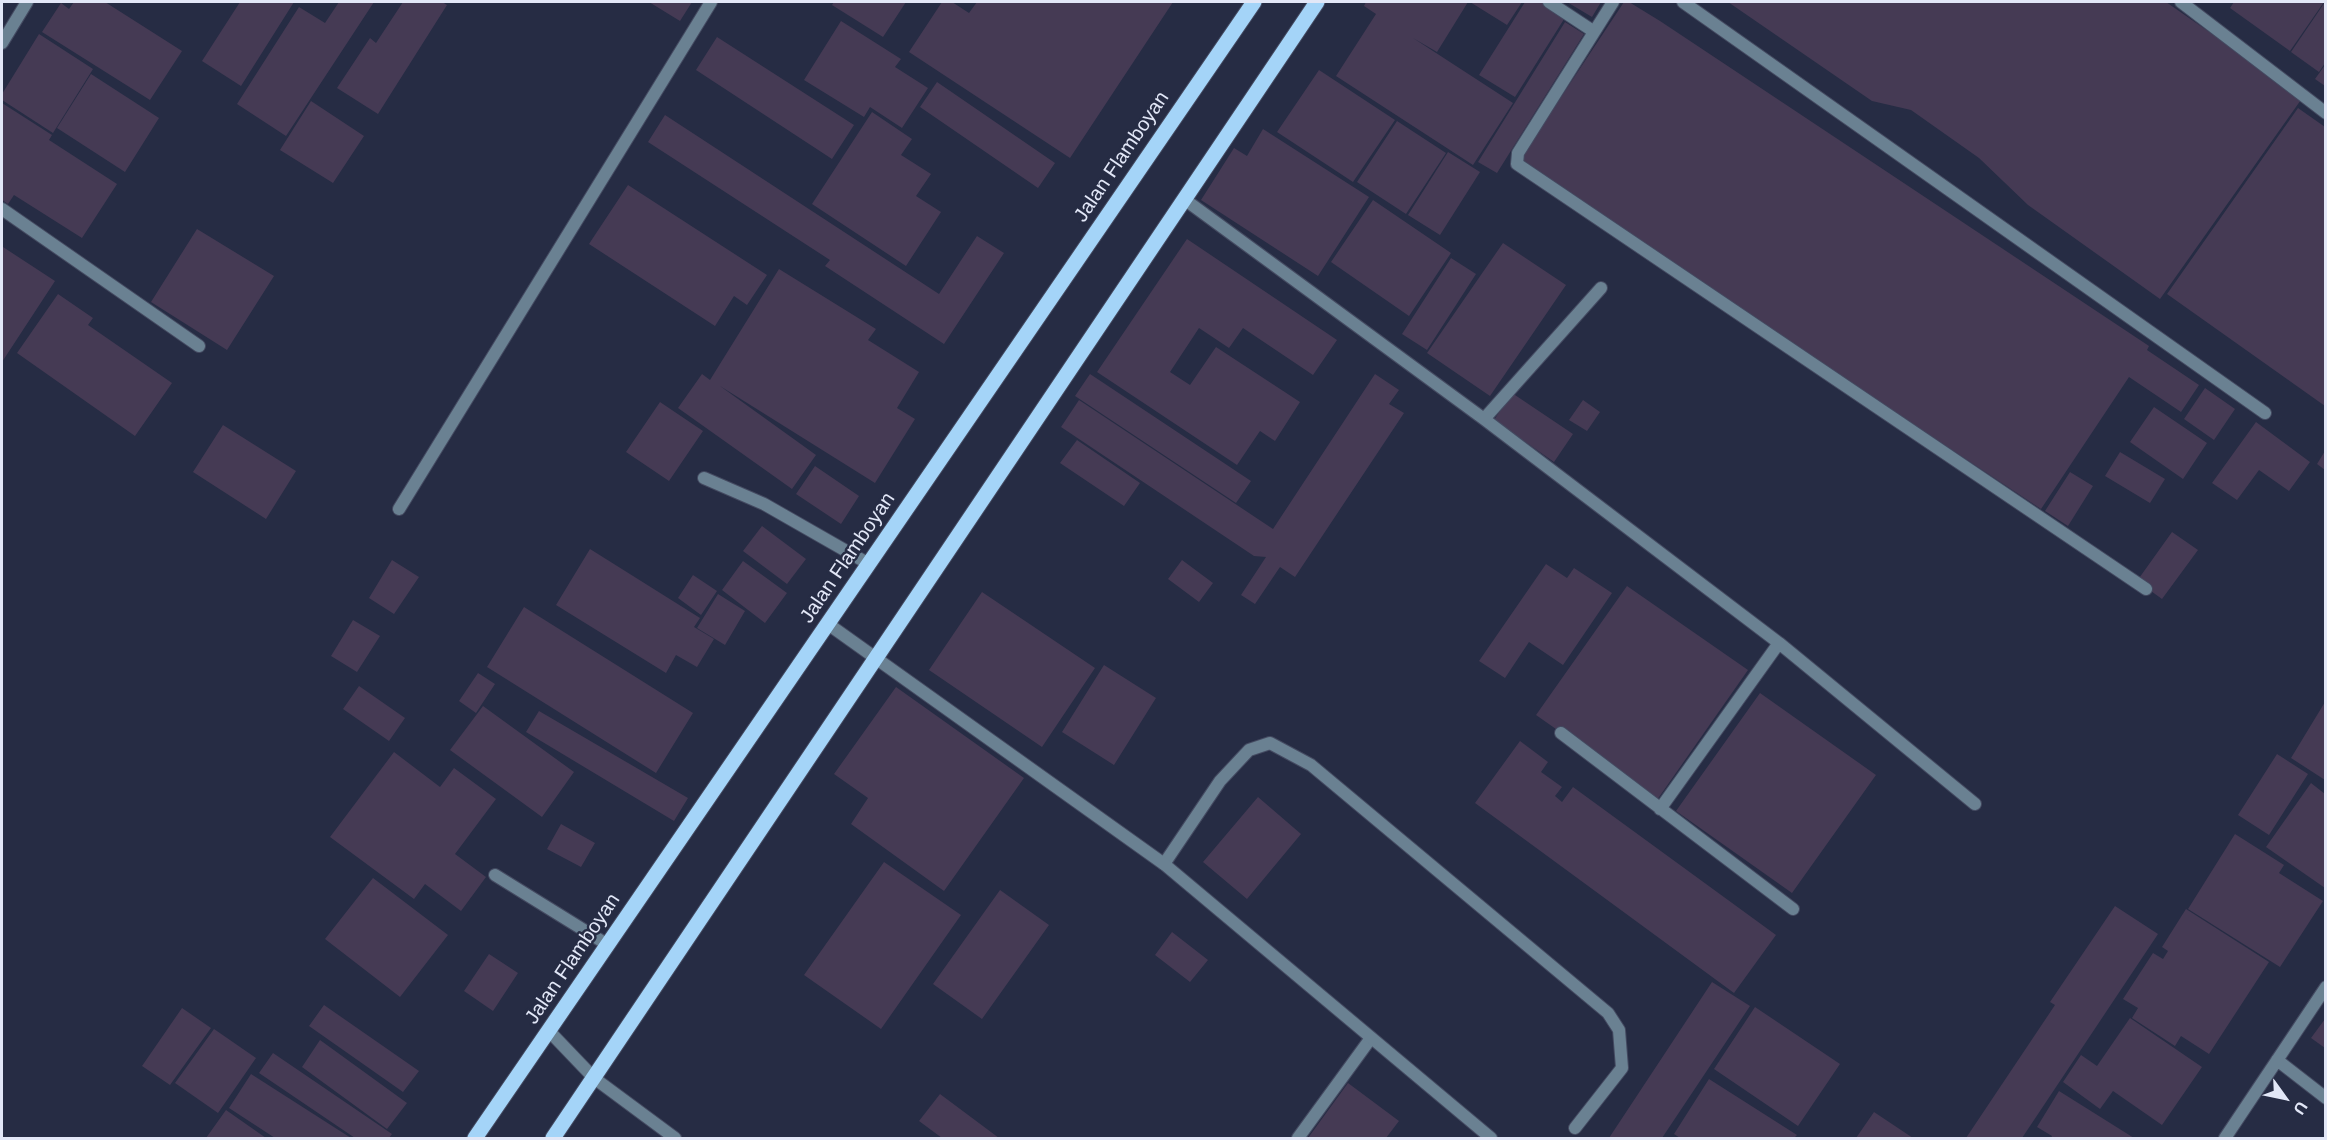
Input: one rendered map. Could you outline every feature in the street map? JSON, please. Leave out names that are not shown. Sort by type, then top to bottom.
[{"type":"main road","name":"Jalan Flamboyan","points":[[475,1138],[1254,2]]},
{"type":"main road","points":[[553,1138],[1317,2]]},
{"type":"street","points":[[2,43],[27,2]]},
{"type":"street","points":[[399,509],[711,2]]},
{"type":"street","points":[[1549,2],[1593,31]]},
{"type":"street","points":[[1613,2],[1518,153],[1517,164],[2146,590]]},
{"type":"street","points":[[1683,2],[2265,413]]},
{"type":"street","points":[[2181,2],[2325,113]]},
{"type":"street","points":[[1185,199],[1484,419],[1779,643],[1975,804]]},
{"type":"street","points":[[2,209],[199,346]]},
{"type":"street","points":[[1484,419],[1601,288]]},
{"type":"street","points":[[704,478],[764,504],[869,564]]},
{"type":"street","points":[[828,624],[1164,864],[1491,1138]]},
{"type":"street","points":[[1660,809],[1779,643]]},
{"type":"street","points":[[1561,733],[1793,909]]},
{"type":"street","points":[[1164,864],[1220,781],[1249,750],[1270,743],[1311,765],[1608,1013],[1619,1030],[1622,1068],[1575,1128]]},
{"type":"street","points":[[495,875],[608,945]]},
{"type":"street","points":[[2224,1138],[2325,987]]},
{"type":"street","points":[[549,1031],[594,1078],[675,1138]]},
{"type":"street","points":[[1298,1138],[1371,1038]]},
{"type":"street","points":[[2277,1060],[2325,1098]]},
{"type":"building","points":[[74,2],[105,2],[182,51],[150,100],[42,32],[61,3],[69,9]]},
{"type":"building","points":[[240,2],[294,2],[241,86],[202,61]]},
{"type":"building","points":[[339,2],[374,2],[286,136],[237,104],[299,7],[325,23]]},
{"type":"building","points":[[403,2],[442,2],[447,5],[378,114],[337,88],[370,38],[376,43]]},
{"type":"building","points":[[649,2],[692,2],[680,21]]},
{"type":"building","points":[[834,2],[906,2],[883,37],[832,5]]},
{"type":"building","points":[[942,2],[952,2],[969,13],[977,2],[1173,2],[1070,158],[909,52]]},
{"type":"building","points":[[1366,2],[1468,2],[1437,52],[1413,38],[1513,103],[1473,165],[1336,76],[1376,14],[1364,6]]},
{"type":"building","points":[[1470,2],[1522,2],[1507,25]]},
{"type":"building","points":[[1525,2],[1543,2],[1566,16],[1515,97],[1479,75]]},
{"type":"building","points":[[1567,2],[1601,2],[1592,17]]},
{"type":"building","points":[[1624,2],[1629,2],[1660,21],[2149,346],[2147,350],[2199,385],[2181,412],[2129,377],[2041,509],[1518,162]]},
{"type":"building","points":[[1728,2],[2166,2],[2303,97],[2160,299],[2028,205],[1979,158],[1911,110],[1872,101]]},
{"type":"building","points":[[2234,2],[2324,2],[2290,51],[2230,8]]},
{"type":"building","points":[[2325,2],[2325,63],[2319,72],[2291,52]]},
{"type":"building","points":[[841,21],[901,59],[895,67],[928,88],[902,128],[870,107],[864,117],[804,80]]},
{"type":"building","points":[[1565,22],[1584,34],[1497,173],[1478,162]]},
{"type":"building","points":[[39,34],[93,69],[53,133],[2,100],[2,94]]},
{"type":"building","points":[[717,37],[854,125],[832,159],[696,70]]},
{"type":"building","points":[[2325,65],[2325,86],[2315,79]]},
{"type":"building","points":[[1319,70],[1395,120],[1353,182],[1277,132]]},
{"type":"building","points":[[91,74],[159,118],[125,172],[57,128]]},
{"type":"building","points":[[937,82],[1055,163],[1038,188],[920,107]]},
{"type":"building","points":[[311,101],[364,136],[333,183],[280,150]]},
{"type":"building","points":[[2,103],[52,135],[49,140],[117,184],[82,238],[14,195],[8,204],[2,200]]},
{"type":"building","points":[[2298,108],[2325,127],[2325,406],[2167,294]]},
{"type":"building","points":[[872,112],[912,139],[901,155],[931,174],[916,196],[941,212],[906,266],[812,204]]},
{"type":"building","points":[[665,115],[939,294],[977,236],[1004,253],[944,344],[825,266],[830,260],[648,142]]},
{"type":"building","points":[[1397,121],[1446,153],[1406,214],[1357,182]]},
{"type":"building","points":[[1263,129],[1369,197],[1318,276],[1201,200],[1234,148],[1247,156]]},
{"type":"building","points":[[1448,152],[1480,172],[1440,235],[1408,215]]},
{"type":"building","points":[[628,185],[767,275],[747,305],[734,296],[715,326],[589,244]]},
{"type":"building","points":[[1373,200],[1451,253],[1409,316],[1331,262]]},
{"type":"building","points":[[197,229],[274,276],[227,350],[151,302]]},
{"type":"building","points":[[1187,239],[1337,340],[1313,375],[1243,328],[1229,348],[1199,328],[1170,372],[1190,385],[1216,347],[1300,402],[1275,441],[1260,431],[1237,465],[1097,372]]},
{"type":"building","points":[[1503,243],[1566,285],[1490,396],[1427,353]]},
{"type":"building","points":[[3,247],[55,281],[2,362],[2,249]]},
{"type":"building","points":[[1451,258],[1476,274],[1427,350],[1402,334]]},
{"type":"building","points":[[779,269],[876,329],[868,340],[919,372],[897,408],[915,419],[875,483],[720,386],[816,455],[792,489],[678,408],[702,374],[710,380]]},
{"type":"building","points":[[58,294],[93,318],[88,325],[172,383],[135,436],[17,353]]},
{"type":"building","points":[[1090,374],[1251,481],[1236,503],[1075,396]]},
{"type":"building","points":[[1375,374],[1399,390],[1389,404],[1404,413],[1295,577],[1280,567],[1255,604],[1241,595],[1266,557],[1254,556],[1061,427],[1079,400],[1273,529]]},
{"type":"building","points":[[2205,388],[2235,409],[2214,440],[2184,419]]},
{"type":"building","points":[[1512,393],[1573,434],[1554,462],[1494,420]]},
{"type":"building","points":[[1583,400],[1600,412],[1587,431],[1569,420]]},
{"type":"building","points":[[660,402],[703,431],[669,481],[626,452]]},
{"type":"building","points":[[2154,407],[2207,443],[2183,479],[2130,442]]},
{"type":"building","points":[[2256,422],[2310,462],[2289,491],[2259,470],[2237,500],[2212,483]]},
{"type":"building","points":[[223,425],[296,471],[266,519],[193,472]]},
{"type":"building","points":[[1077,440],[1140,483],[1124,506],[1060,463]]},
{"type":"building","points":[[2325,451],[2325,470],[2317,464]]},
{"type":"building","points":[[2120,452],[2165,479],[2150,503],[2105,476]]},
{"type":"building","points":[[815,466],[859,496],[841,524],[796,494]]},
{"type":"building","points":[[2070,472],[2093,486],[2068,526],[2045,511]]},
{"type":"building","points":[[762,526],[806,559],[787,584],[743,551]]},
{"type":"building","points":[[2172,532],[2198,550],[2162,599],[2137,581]]},
{"type":"building","points":[[590,549],[700,618],[694,627],[714,639],[697,667],[676,655],[666,673],[556,605]]},
{"type":"building","points":[[392,560],[419,577],[394,614],[369,598]]},
{"type":"building","points":[[1182,560],[1213,583],[1199,602],[1168,579]]},
{"type":"building","points":[[743,561],[787,593],[765,623],[722,590]]},
{"type":"building","points":[[1546,564],[1567,578],[1574,568],[1612,593],[1563,665],[1529,642],[1505,678],[1479,661]]},
{"type":"building","points":[[693,575],[717,591],[701,615],[678,598]]},
{"type":"building","points":[[1627,586],[1748,670],[1657,800],[1536,715]]},
{"type":"building","points":[[982,592],[1095,668],[1042,747],[929,670]]},
{"type":"building","points":[[718,594],[745,611],[725,645],[697,628]]},
{"type":"building","points":[[524,607],[693,713],[656,773],[487,667]]},
{"type":"building","points":[[353,620],[380,636],[357,672],[331,656]]},
{"type":"building","points":[[1104,665],[1156,698],[1114,765],[1062,732]]},
{"type":"building","points":[[478,673],[495,684],[476,713],[459,701]]},
{"type":"building","points":[[359,686],[405,718],[389,741],[343,709]]},
{"type":"building","points":[[896,687],[1024,778],[944,891],[851,824],[868,798],[834,774]]},
{"type":"building","points":[[1760,693],[1876,775],[1792,893],[1676,811]]},
{"type":"building","points":[[2325,702],[2325,780],[2291,758]]},
{"type":"building","points":[[483,706],[574,772],[542,817],[450,750]]},
{"type":"building","points":[[539,711],[688,798],[674,821],[526,732]]},
{"type":"building","points":[[1520,741],[1548,762],[1541,772],[1562,787],[1555,796],[1562,802],[1573,787],[1776,935],[1734,993],[1475,803]]},
{"type":"building","points":[[394,752],[440,787],[454,768],[496,799],[455,854],[486,877],[461,911],[425,884],[414,899],[330,837]]},
{"type":"building","points":[[2277,754],[2308,774],[2269,835],[2238,815]]},
{"type":"building","points":[[2311,783],[2325,794],[2325,888],[2266,847]]},
{"type":"building","points":[[1258,797],[1301,834],[1247,899],[1203,862]]},
{"type":"building","points":[[561,824],[595,843],[581,867],[547,849]]},
{"type":"building","points":[[2235,834],[2284,865],[2279,873],[2323,901],[2280,967],[2188,909]]},
{"type":"building","points":[[884,862],[961,915],[881,1029],[804,975]]},
{"type":"building","points":[[373,878],[448,935],[400,997],[325,939]]},
{"type":"building","points":[[1000,890],[1049,925],[982,1019],[933,984]]},
{"type":"building","points":[[2115,906],[2158,934],[2022,1138],[1966,1138],[2055,1005],[2050,1002]]},
{"type":"building","points":[[2186,909],[2269,962],[2209,1054],[2181,1036],[2175,1046],[2132,1018],[2138,1008],[2123,999],[2153,953],[2163,959],[2168,951],[2162,947]]},
{"type":"building","points":[[1172,932],[1208,960],[1190,982],[1155,955]]},
{"type":"building","points":[[489,954],[518,973],[493,1011],[464,991]]},
{"type":"building","points":[[1712,982],[1750,1006],[1662,1138],[1609,1138]]},
{"type":"building","points":[[324,1005],[419,1071],[403,1092],[309,1026]]},
{"type":"building","points":[[1755,1007],[1840,1064],[1798,1126],[1714,1069]]},
{"type":"building","points":[[182,1008],[211,1028],[170,1085],[142,1066]]},
{"type":"building","points":[[2130,1018],[2202,1067],[2162,1125],[2113,1091],[2100,1109],[2063,1082],[2081,1055],[2097,1066]]},
{"type":"building","points":[[2325,1019],[2325,1048],[2311,1038]]},
{"type":"building","points":[[214,1029],[256,1058],[218,1113],[175,1083]]},
{"type":"building","points":[[320,1040],[407,1103],[387,1129],[302,1067]]},
{"type":"building","points":[[273,1053],[392,1134],[389,1138],[355,1138],[259,1073]]},
{"type":"building","points":[[251,1074],[351,1138],[275,1138],[229,1108]]},
{"type":"building","points":[[1709,1079],[1797,1135],[1794,1138],[1680,1138],[1674,1134]]},
{"type":"building","points":[[1348,1083],[1399,1121],[1386,1138],[1308,1138]]},
{"type":"building","points":[[2059,1091],[2134,1138],[2051,1138],[2052,1136],[2037,1127]]},
{"type":"building","points":[[940,1094],[999,1138],[942,1138],[919,1121]]},
{"type":"building","points":[[226,1110],[266,1138],[206,1138]]},
{"type":"building","points":[[1874,1112],[1913,1138],[1856,1138]]}]
